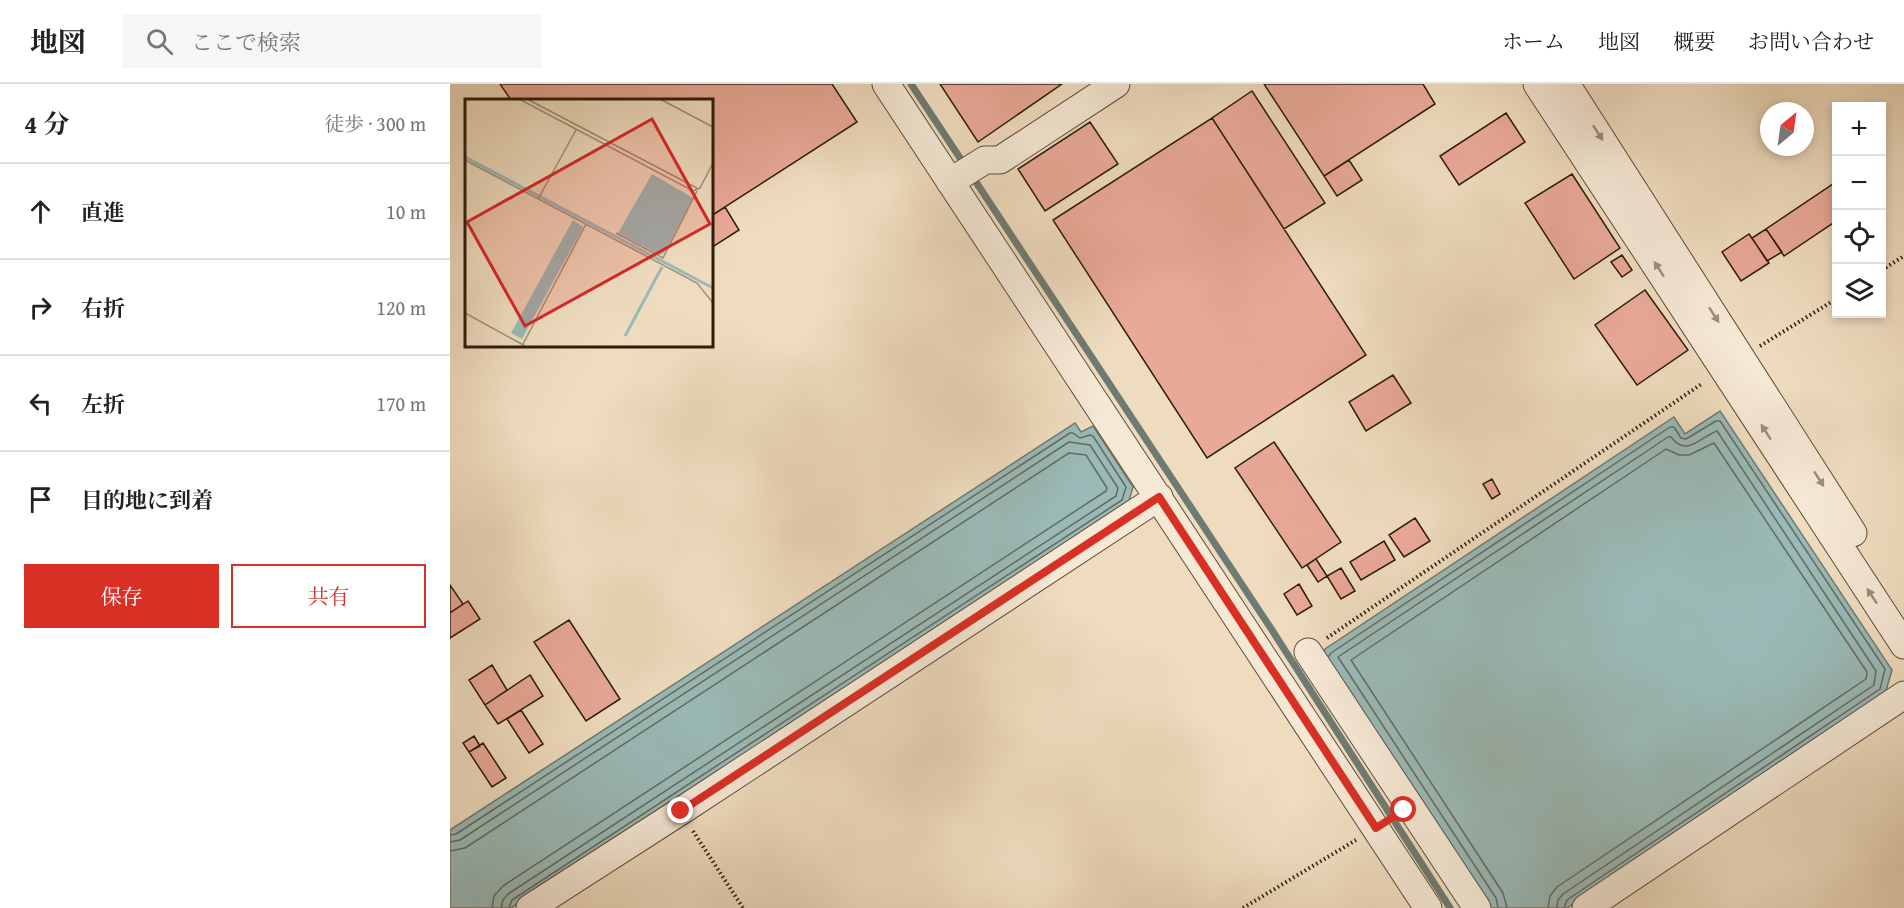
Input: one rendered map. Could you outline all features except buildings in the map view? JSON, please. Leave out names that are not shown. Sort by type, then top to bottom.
[{"type":"street","points":[[886,84],[972,171],[1159,497],[1394,817],[1477,908]]},
{"type":"street","points":[[972,171],[1116,84]]},
{"type":"street","points":[[1537,84],[1904,645]]},
{"type":"street","points":[[1566,84],[1904,612]]},
{"type":"street","points":[[530,908],[1159,497]]},
{"type":"street","points":[[1308,652],[1394,817],[1428,908]]},
{"type":"street","points":[[1586,908],[1904,695]]},
{"type":"path","points":[[1886,267],[1904,256]]},
{"type":"path","points":[[1755,350],[1832,302]]},
{"type":"path","points":[[1308,652],[1708,379]]},
{"type":"path","points":[[681,811],[743,908]]},
{"type":"path","points":[[1243,908],[1394,817]]},
{"type":"water","points":[[1720,411],[1892,670],[1885,694],[1567,908],[1486,908],[1321,658],[1325,649],[1674,417],[1685,434]]},
{"type":"water","points":[[1075,423],[1081,432],[1093,426],[1133,487],[1128,504],[511,908],[450,908],[450,830]]},
{"type":"waterway","points":[[911,84],[966,167]]},
{"type":"waterway","points":[[972,176],[1270,627],[1450,908]]},
{"type":"route","points":[[681,811],[1159,497],[1376,828],[1404,810]]}]
